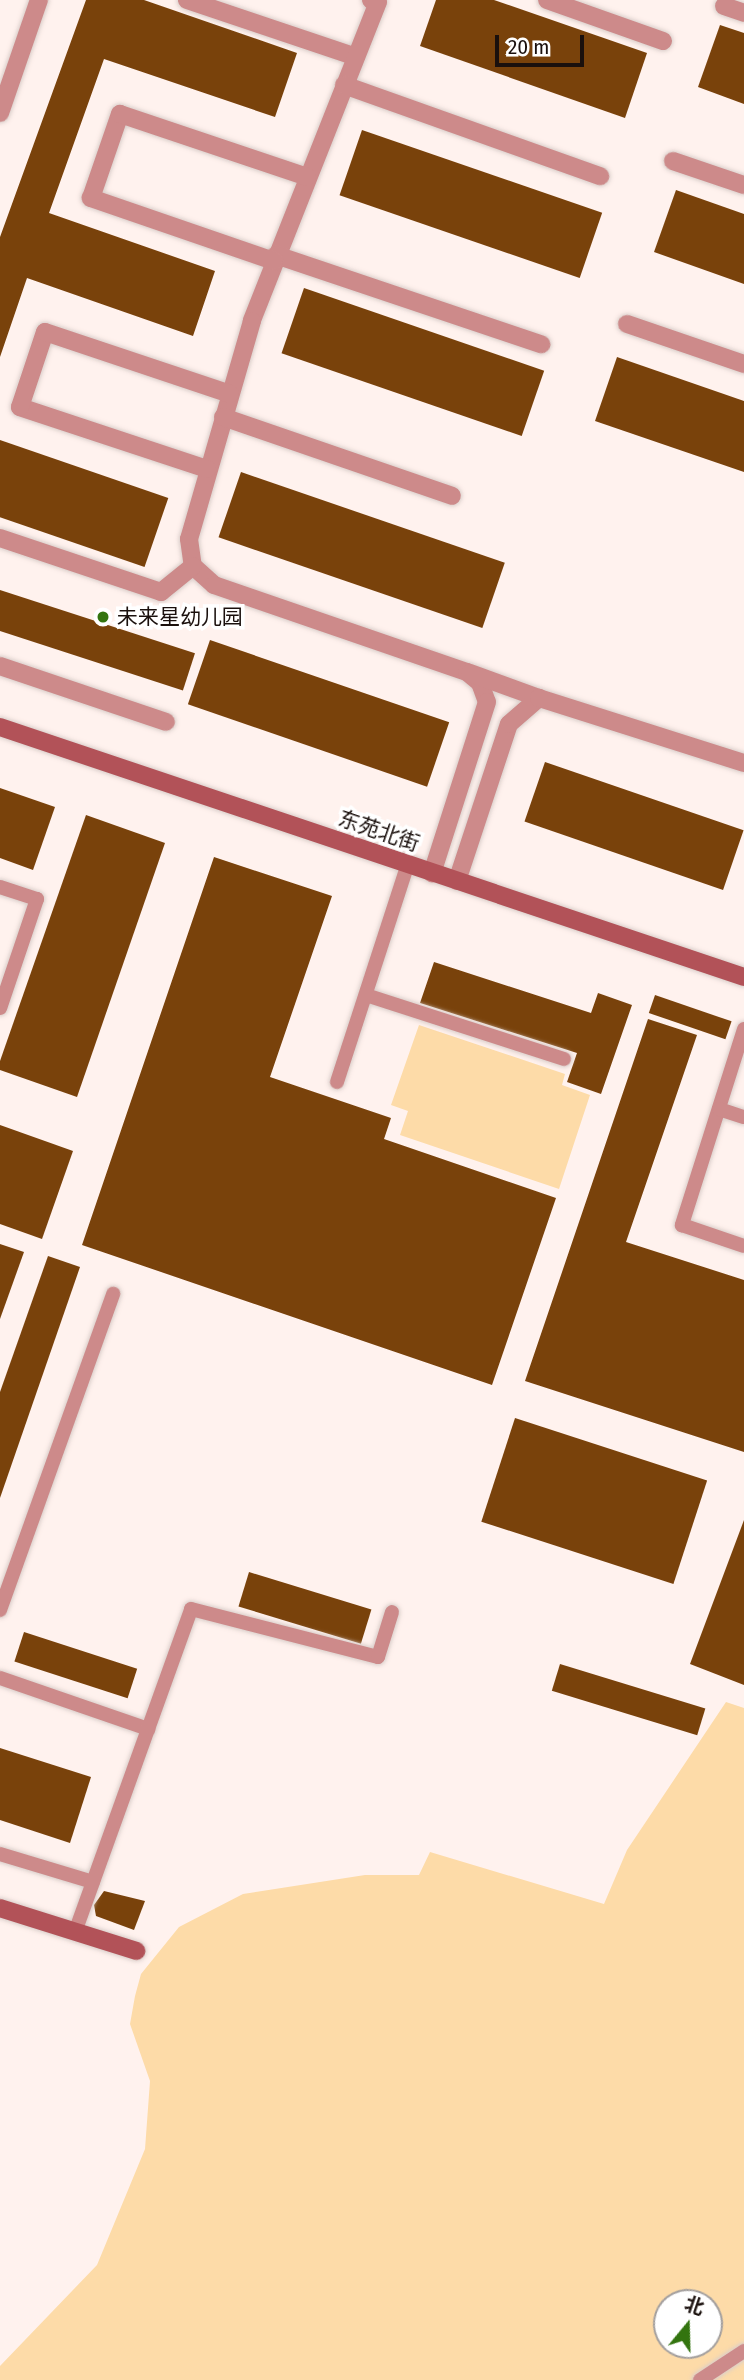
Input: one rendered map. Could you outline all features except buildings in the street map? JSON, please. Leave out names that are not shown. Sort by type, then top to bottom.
[{"type":"main road","name":"东苑北街","points":[[0,727],[744,978]]},
{"type":"main road","points":[[0,1908],[136,1951]]},
{"type":"street","points":[[0,113],[39,0]]},
{"type":"street","points":[[187,0],[356,57]]},
{"type":"street","points":[[547,0],[663,41]]},
{"type":"street","points":[[376,1],[275,258],[230,394],[206,469],[189,539],[193,566],[214,585],[539,698],[744,763]]},
{"type":"street","points":[[724,6],[744,13]]},
{"type":"street","points":[[344,85],[600,176]]},
{"type":"street","points":[[307,177],[120,114],[91,198],[541,344]]},
{"type":"street","points":[[673,161],[744,185]]},
{"type":"street","points":[[627,324],[744,364]]},
{"type":"street","points":[[206,469],[20,407],[45,332],[230,394]]},
{"type":"street","points":[[223,417],[452,496]]},
{"type":"street","points":[[0,538],[161,592],[193,566]]},
{"type":"street","points":[[0,666],[166,722]]},
{"type":"street","points":[[432,873],[487,702],[480,683],[467,672]]},
{"type":"street","points":[[457,881],[509,724],[539,698]]},
{"type":"lane","points":[[337,1082],[408,864]]},
{"type":"lane","points":[[0,887],[37,899],[0,1008]]},
{"type":"lane","points":[[366,995],[564,1059]]},
{"type":"lane","points":[[744,1029],[682,1225],[744,1246]]},
{"type":"lane","points":[[719,1109],[744,1117]]},
{"type":"lane","points":[[0,1610],[113,1293]]},
{"type":"lane","points":[[75,1932],[191,1609],[378,1657],[392,1612]]},
{"type":"lane","points":[[0,1678],[148,1729]]},
{"type":"lane","points":[[0,1854],[93,1882]]},
{"type":"lane","points":[[700,2380],[744,2351]]},
{"type":"shaded area","points":[[419,1025],[565,1074],[562,1085],[590,1095],[559,1189],[400,1135],[408,1111],[391,1105]]},
{"type":"shaded area","points":[[726,1702],[744,1708],[744,2380],[0,2380],[0,2366],[97,2265],[145,2149],[150,2081],[130,2024],[141,1974],[179,1927],[243,1894],[365,1875],[419,1875],[430,1852],[604,1904],[627,1850]]},
{"type":"place","name":"未来星幼儿园","points":[[103,617]]}]
